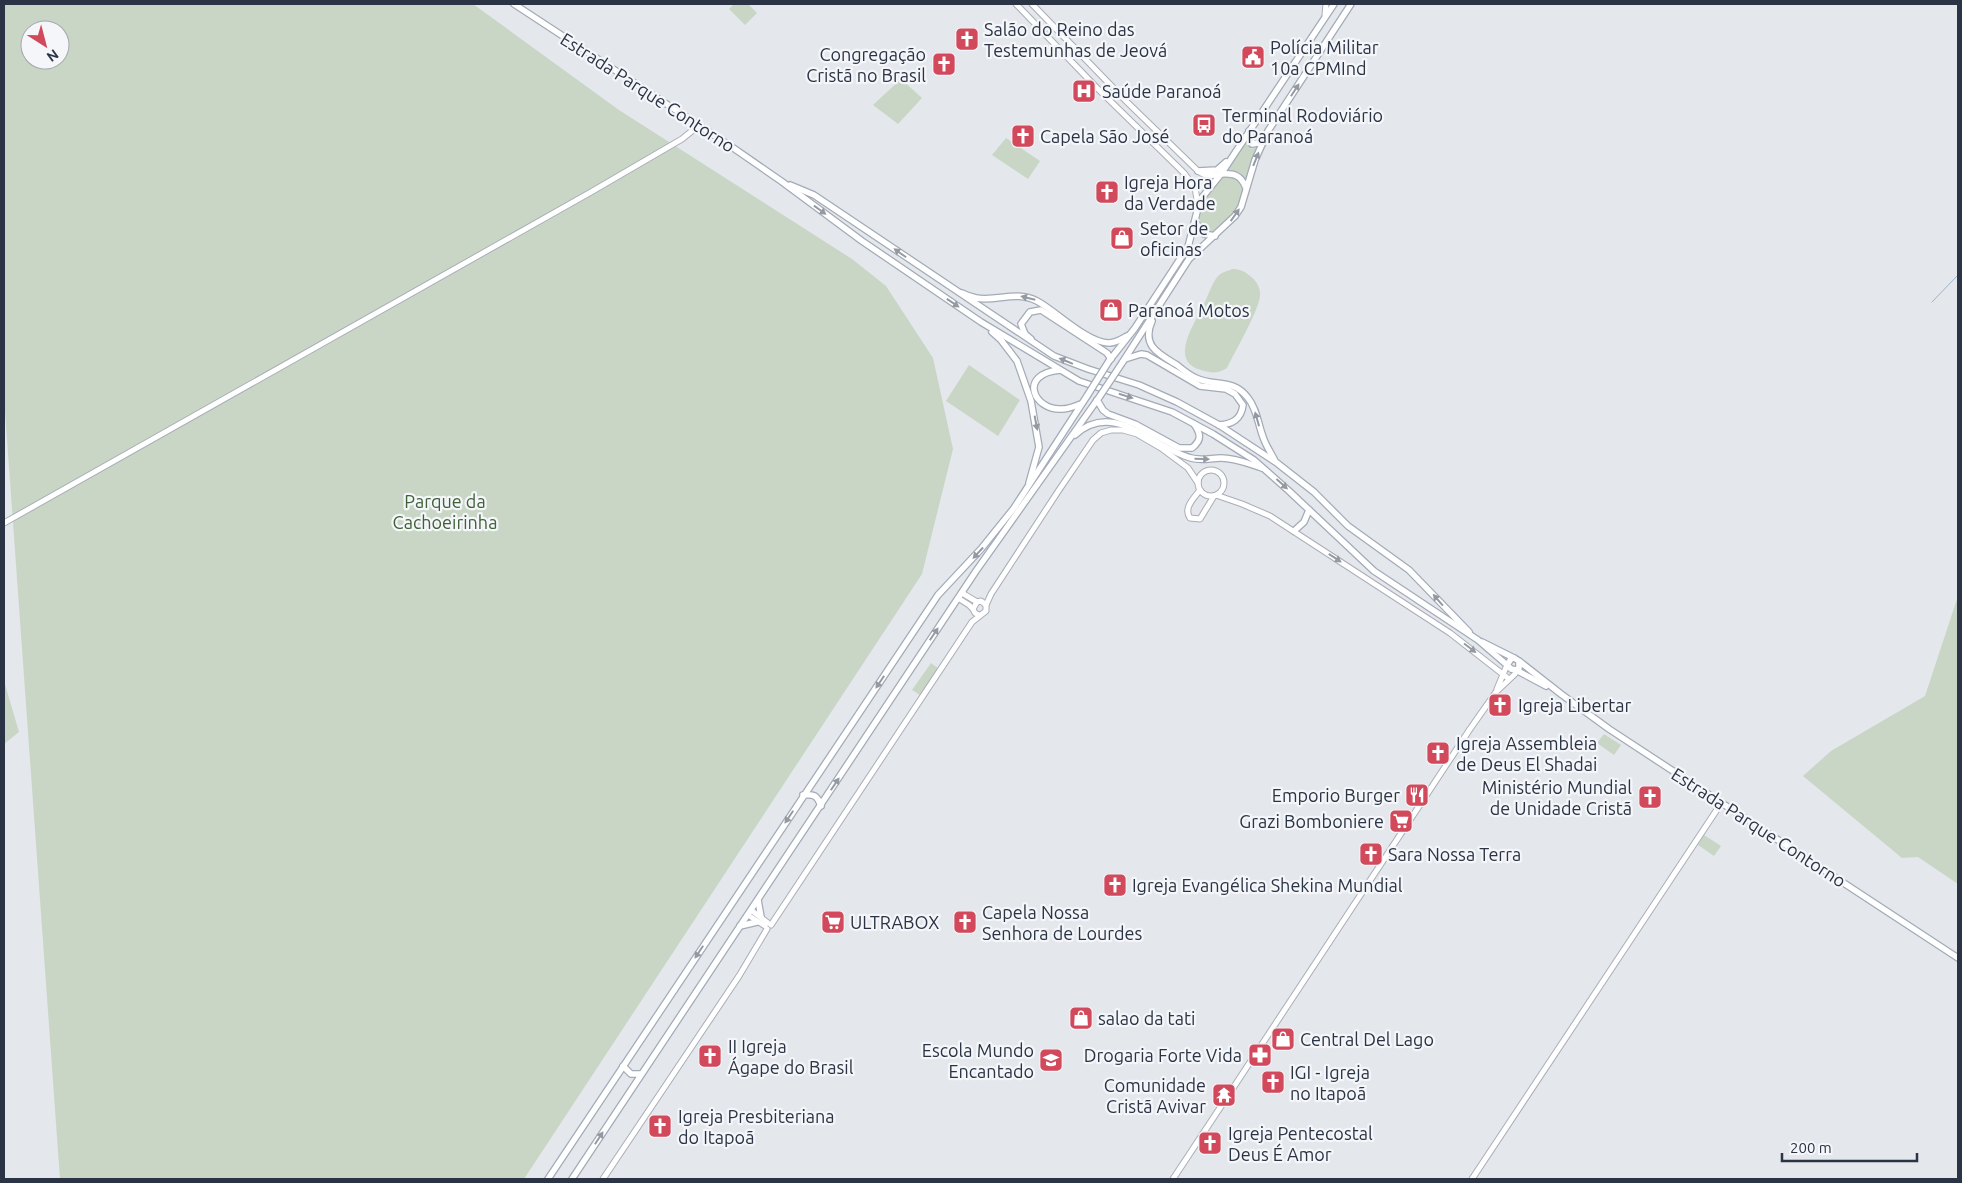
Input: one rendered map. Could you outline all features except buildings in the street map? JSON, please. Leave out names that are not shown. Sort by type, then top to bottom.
[{"type":"main road","name":"Estrada Parque Contorno","points":[[514,4],[781,181]]},
{"type":"main road","points":[[548,1179],[938,595],[995,533],[1027,490],[1110,360],[1188,247],[1198,206],[1208,189],[1221,174],[1334,4]]},
{"type":"main road","points":[[572,1179],[960,595],[1089,412],[1189,259],[1235,216],[1241,207],[1255,160],[1268,131],[1351,4]]},
{"type":"main road","points":[[1249,132],[1251,142],[1255,144],[1268,131]]},
{"type":"main road","points":[[1198,171],[1213,171],[1224,165],[1249,132]]},
{"type":"main road","points":[[1221,174],[1235,174],[1241,178],[1246,188]]},
{"type":"main road","points":[[781,181],[814,195],[1042,349],[1068,363],[1139,385],[1177,402],[1219,425],[1277,463],[1314,492],[1348,526],[1409,570],[1465,626],[1471,636]]},
{"type":"main road","points":[[781,181],[862,241],[981,322],[1001,340],[1014,356],[1031,401],[1039,447],[1027,490]]},
{"type":"main road","points":[[1195,222],[1200,232],[1215,236]]},
{"type":"main road","points":[[953,289],[977,298],[1021,296],[1037,301],[1099,341],[1109,343],[1129,335]]},
{"type":"main road","points":[[1161,301],[1150,326],[1148,336],[1152,348],[1196,378],[1229,384],[1248,397],[1254,406],[1263,437],[1277,463]]},
{"type":"main road","points":[[1042,349],[1025,334],[1021,324],[1025,316],[1035,310],[1041,310],[1107,352],[1110,360]]},
{"type":"main road","name":"Estrada Parque Contorno","points":[[981,322],[1079,381],[1156,406],[1213,434],[1266,469],[1374,571],[1471,636],[1517,660],[1609,728],[1958,958]]},
{"type":"main road","points":[[1123,361],[1141,354],[1147,355],[1200,386],[1226,389],[1235,394],[1243,405],[1242,413],[1235,422],[1219,425]]},
{"type":"main road","points":[[1060,370],[1048,371],[1038,376],[1034,385],[1035,395],[1042,403],[1055,409],[1063,409],[1081,404]]},
{"type":"main road","points":[[1098,398],[1103,410],[1108,414],[1136,424],[1179,448],[1192,448],[1199,442],[1199,432],[1194,423]]},
{"type":"main road","points":[[1064,445],[1082,429],[1094,423],[1115,423],[1139,432],[1190,458],[1235,459],[1266,469]]},
{"type":"main road","points":[[1294,532],[1304,522],[1309,510]]},
{"type":"main road","name":"Estrada Parque Contorno","points":[[1478,640],[1507,665]]},
{"type":"main road","points":[[1517,660],[1519,668],[1511,670],[1507,665],[1509,661],[1517,660]]},
{"type":"main road","name":"Estrada Parque Contorno","points":[[1516,670],[1561,694]]},
{"type":"main road","points":[[803,795],[814,795],[821,806]]},
{"type":"main road","points":[[740,926],[759,920],[758,900]]},
{"type":"main road","points":[[623,1066],[631,1074],[641,1074]]},
{"type":"street","points":[[1016,4],[1184,173],[1195,188],[1198,206]]},
{"type":"street","points":[[1325,17],[1326,4]]},
{"type":"street","points":[[1033,5],[1198,171],[1203,175],[1213,176],[1221,174]]},
{"type":"street","points":[[1044,32],[1052,32],[1052,24]]},
{"type":"street","points":[[1056,45],[1057,37],[1064,37]]},
{"type":"street","points":[[4,523],[591,192],[682,139],[698,126]]},
{"type":"street","points":[[1161,150],[1167,150],[1169,143]]},
{"type":"street","points":[[603,1179],[759,945],[768,926],[783,909],[972,622],[981,603],[991,594],[1059,490],[1101,433],[1123,430],[1137,434],[1161,448],[1188,468],[1198,482],[1203,494],[1260,510],[1450,633],[1509,679]]},
{"type":"street","points":[[1188,468],[1203,472],[1218,471],[1224,479],[1223,490],[1230,501]]},
{"type":"street","points":[[1198,482],[1203,472]]},
{"type":"street","points":[[1200,490],[1188,508],[1190,518],[1200,519],[1215,496],[1223,490]]},
{"type":"street","points":[[960,595],[981,603],[986,611],[976,612],[960,595]]},
{"type":"street","points":[[1496,692],[1507,665]]},
{"type":"street","points":[[1173,1179],[1328,942],[1496,692],[1516,670]]},
{"type":"street","points":[[1472,1179],[1722,802]]},
{"type":"street","points":[[750,913],[768,926]]},
{"type":"green space","name":"Parque da Cachoeirinha","points":[[4,4],[473,4],[619,110],[852,259],[886,286],[933,358],[953,449],[922,574],[524,1179],[60,1179],[4,397]]},
{"type":"green space","points":[[734,4],[748,4],[757,13],[745,25],[729,9]]},
{"type":"green space","points":[[901,79],[922,98],[898,124],[873,105]]},
{"type":"green space","points":[[1006,138],[1040,161],[1028,179],[992,155]]},
{"type":"green space","points":[[1246,142],[1251,149],[1259,147],[1245,182],[1225,172]]},
{"type":"green space","points":[[1221,175],[1230,175],[1240,179],[1244,189],[1239,206],[1225,224],[1216,231],[1212,233],[1204,232],[1197,222],[1202,201]]},
{"type":"green space","points":[[1232,269],[1244,272],[1252,278],[1259,287],[1260,296],[1251,322],[1227,368],[1208,372],[1191,365],[1186,359],[1187,341],[1190,331],[1216,279],[1221,274]]},
{"type":"green space","points":[[969,365],[1020,400],[998,436],[946,401]]},
{"type":"green space","points":[[1958,596],[1958,884],[1918,857],[1902,858],[1803,776],[1831,751],[1925,696]]},
{"type":"green space","points":[[931,663],[939,669],[920,695],[912,690]]},
{"type":"green space","points":[[4,681],[19,732],[4,744]]},
{"type":"green space","points":[[1604,734],[1621,745],[1614,755],[1597,743]]},
{"type":"green space","points":[[1704,835],[1721,846],[1714,856],[1698,845]]},
{"type":"waterway","points":[[1932,302],[1958,275]]},
{"type":"place","name":"Salão do Reino das Testemunhas de Jeová","points":[[967,39]]},
{"type":"place","name":"Polícia Militar 10a CPMInd","points":[[1253,57]]},
{"type":"place","name":"Congregação Cristã no Brasil","points":[[944,64]]},
{"type":"place","name":"Saúde Paranoá","points":[[1084,91]]},
{"type":"place","name":"Terminal Rodoviário do Paranoá","points":[[1204,125]]},
{"type":"place","name":"Capela São José","points":[[1023,136]]},
{"type":"place","name":"Igreja Hora da Verdade","points":[[1107,192]]},
{"type":"place","name":"Setor de oficinas","points":[[1122,238]]},
{"type":"place","name":"Paranoá Motos","points":[[1111,310]]},
{"type":"place","name":"Igreja Libertar","points":[[1500,705]]},
{"type":"place","name":"Igreja Assembleia de Deus El Shadai","points":[[1438,753]]},
{"type":"place","name":"Emporio Burger","points":[[1417,795]]},
{"type":"place","name":"Ministério Mundial de Unidade Cristã","points":[[1650,797]]},
{"type":"place","name":"Grazi Bomboniere","points":[[1401,821]]},
{"type":"place","name":"Sara Nossa Terra","points":[[1371,854]]},
{"type":"place","name":"Igreja Evangélica Shekina Mundial","points":[[1115,885]]},
{"type":"place","name":"ULTRABOX","points":[[833,922]]},
{"type":"place","name":"Capela Nossa Senhora de Lourdes","points":[[965,922]]},
{"type":"place","name":"salao da tati","points":[[1081,1018]]},
{"type":"place","name":"Central Del Lago","points":[[1283,1039]]},
{"type":"place","name":"Drogaria Forte Vida","points":[[1260,1055]]},
{"type":"place","name":"II Igreja Ágape do Brasil","points":[[710,1056]]},
{"type":"place","name":"Escola Mundo Encantado","points":[[1051,1060]]},
{"type":"place","name":"IGI - Igreja no Itapoã","points":[[1273,1082]]},
{"type":"place","name":"Comunidade Cristã Avivar","points":[[1224,1095]]},
{"type":"place","name":"Igreja Presbiteriana do Itapoã","points":[[660,1126]]},
{"type":"place","name":"Igreja Pentecostal Deus É Amor","points":[[1210,1143]]}]
